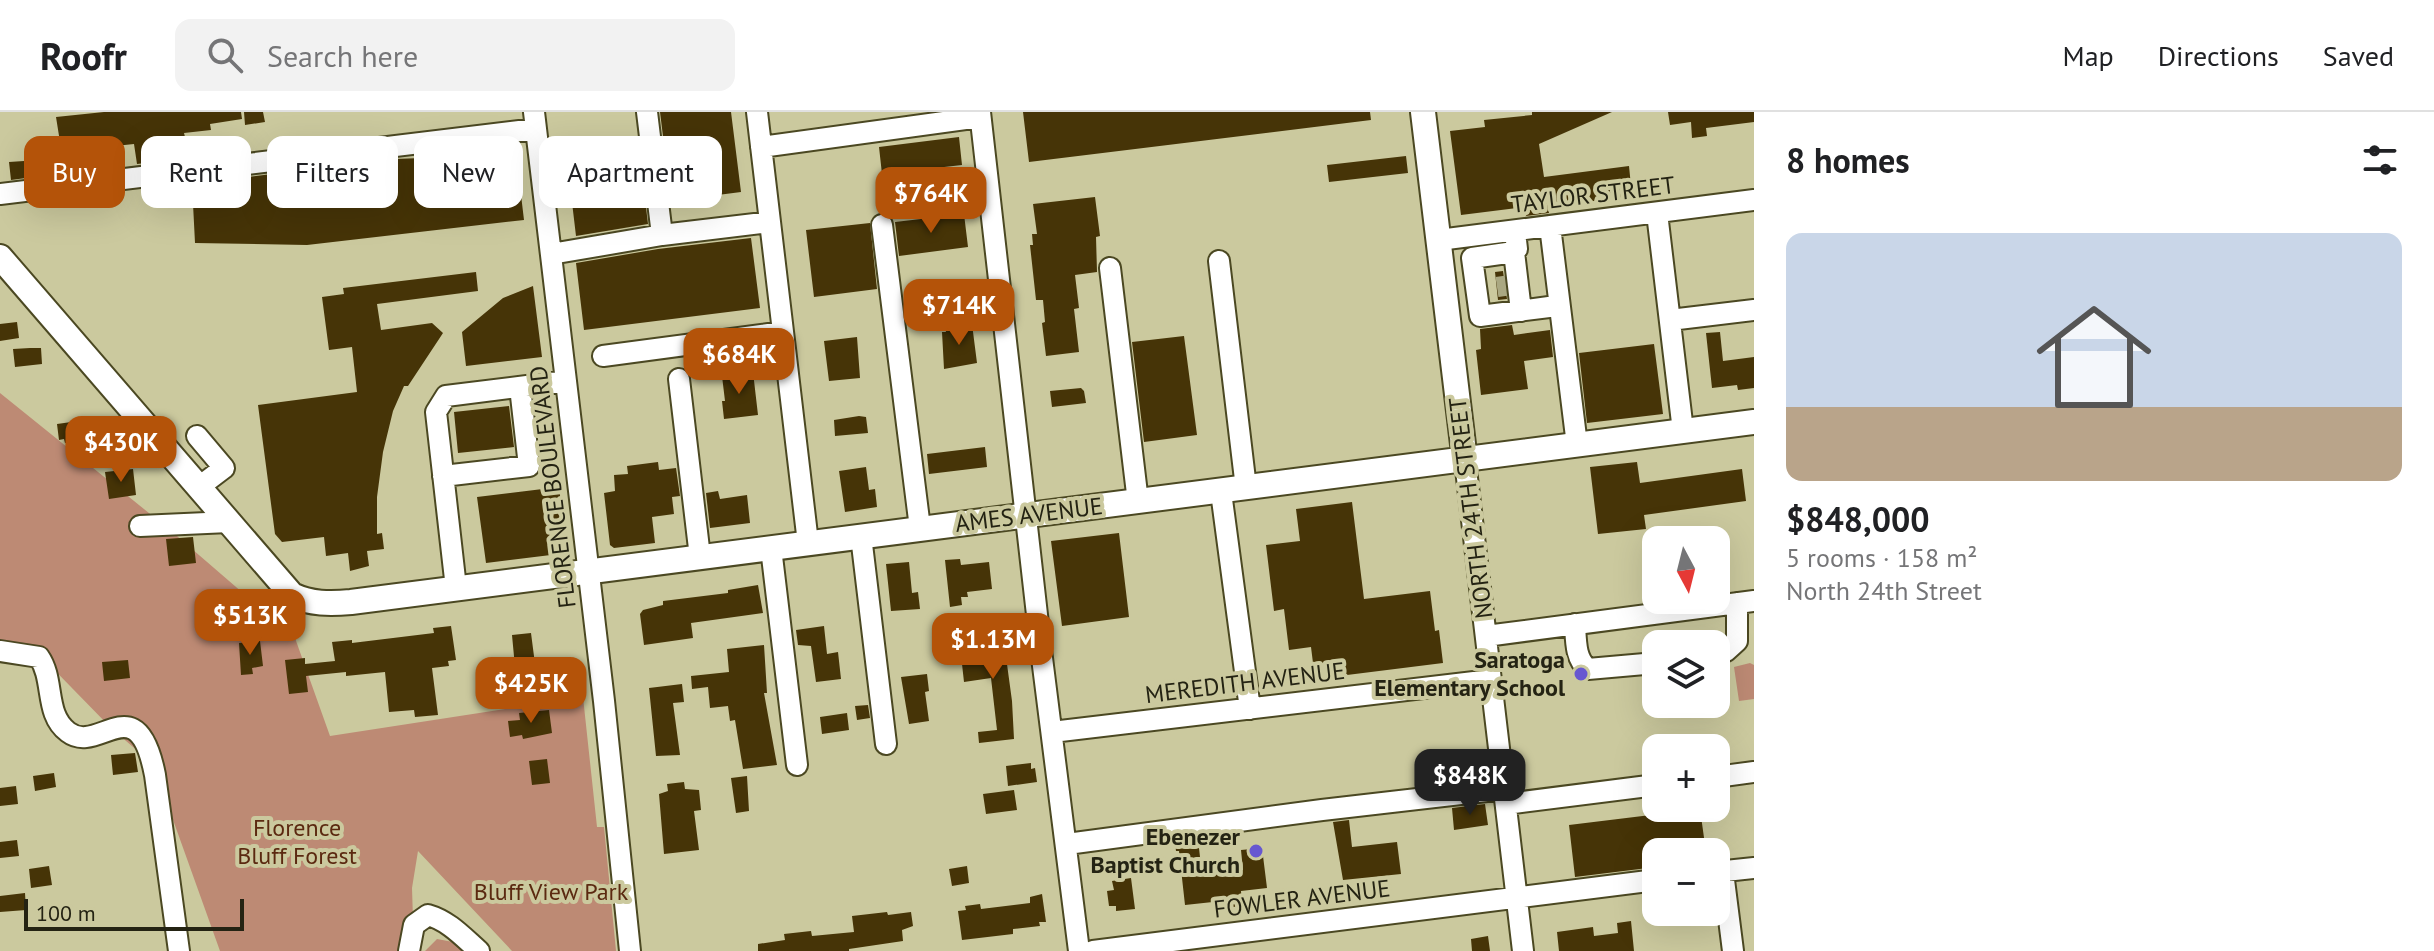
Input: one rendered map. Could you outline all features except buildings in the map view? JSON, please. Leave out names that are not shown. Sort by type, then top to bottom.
[{"type":"main road","name":"NORTH 24TH STREET","points":[[1423,112],[1465,461]]},
{"type":"main road","points":[[0,257],[229,522]]},
{"type":"main road","name":"AMES AVENUE","points":[[229,522],[292,595],[304,601],[333,603],[1754,422]]},
{"type":"street","points":[[647,112],[662,235]]},
{"type":"street","points":[[757,112],[808,543]]},
{"type":"street","points":[[761,147],[980,115],[1079,951]]},
{"type":"street","points":[[0,194],[535,120]]},
{"type":"street","name":"FLORENCE BOULEVARD","points":[[535,120],[589,570],[630,951]]},
{"type":"street","name":"TAYLOR STREET","points":[[1439,240],[1469,237],[1514,242],[1550,226],[1754,200]]},
{"type":"street","points":[[1657,213],[1683,431]]},
{"type":"street","points":[[551,254],[662,235],[770,222]]},
{"type":"street","points":[[882,225],[920,528]]},
{"type":"street","points":[[1550,226],[1577,445]]},
{"type":"street","points":[[1469,237],[1473,262],[1496,289],[1521,311]]},
{"type":"street","points":[[1442,270],[1473,262],[1514,242]]},
{"type":"street","points":[[1514,242],[1496,289],[1480,316],[1549,307]]},
{"type":"street","points":[[1219,261],[1246,488]]},
{"type":"street","points":[[1110,268],[1138,502]]},
{"type":"street","points":[[1447,303],[1496,289]]},
{"type":"street","points":[[1670,320],[1754,310]]},
{"type":"street","points":[[603,356],[783,332]]},
{"type":"street","points":[[679,379],[700,557]]},
{"type":"street","points":[[456,588],[436,412],[440,404],[446,396],[566,381]]},
{"type":"street","points":[[443,476],[529,466],[520,387]]},
{"type":"street","points":[[197,436],[224,468],[199,487]]},
{"type":"street","name":"NORTH 24TH STREET","points":[[1465,461],[1523,951]]},
{"type":"street","points":[[1221,492],[1250,709]]},
{"type":"street","points":[[140,526],[229,522]]},
{"type":"street","points":[[861,536],[886,744]]},
{"type":"street","points":[[771,548],[797,765]]},
{"type":"street","points":[[1486,636],[1746,602],[1737,641],[1730,647]]},
{"type":"street","points":[[1575,624],[1578,654],[1588,669],[1642,664]]},
{"type":"street","points":[[0,651],[39,657],[54,716],[69,734],[79,736],[128,728],[137,731],[150,748],[179,951]]},
{"type":"street","name":"MEREDITH AVENUE","points":[[1052,732],[1491,680]]},
{"type":"street","points":[[1730,775],[1754,772]]},
{"type":"street","points":[[1067,844],[1322,810],[1642,786]]},
{"type":"street","points":[[1730,871],[1754,868]]},
{"type":"street","name":"FOWLER AVENUE","points":[[1093,951],[1642,882]]},
{"type":"street","points":[[409,951],[414,925],[428,915],[452,927],[479,951]]},
{"type":"street","points":[[1729,926],[1733,951]]},
{"type":"green space","name":"Florence Bluff Forest","points":[[0,393],[170,530],[295,638],[330,736],[583,697],[597,827],[604,827],[616,951],[512,951],[418,851],[412,888],[414,951],[220,951],[153,764],[112,729],[31,646],[0,645]]},
{"type":"green space","points":[[1754,665],[1754,699],[1739,701],[1734,667]]},
{"type":"green space","points":[[437,939],[453,942],[463,951],[425,951]]},
{"type":"tunnel","points":[[1497,287],[1511,285]]},
{"type":"place","name":"Saratoga Elementary School","points":[[1581,674]]},
{"type":"place","name":"Ebenezer Baptist Church","points":[[1256,851]]},
{"type":"park label","name":"Bluff View Park","points":[[551,892]]}]
